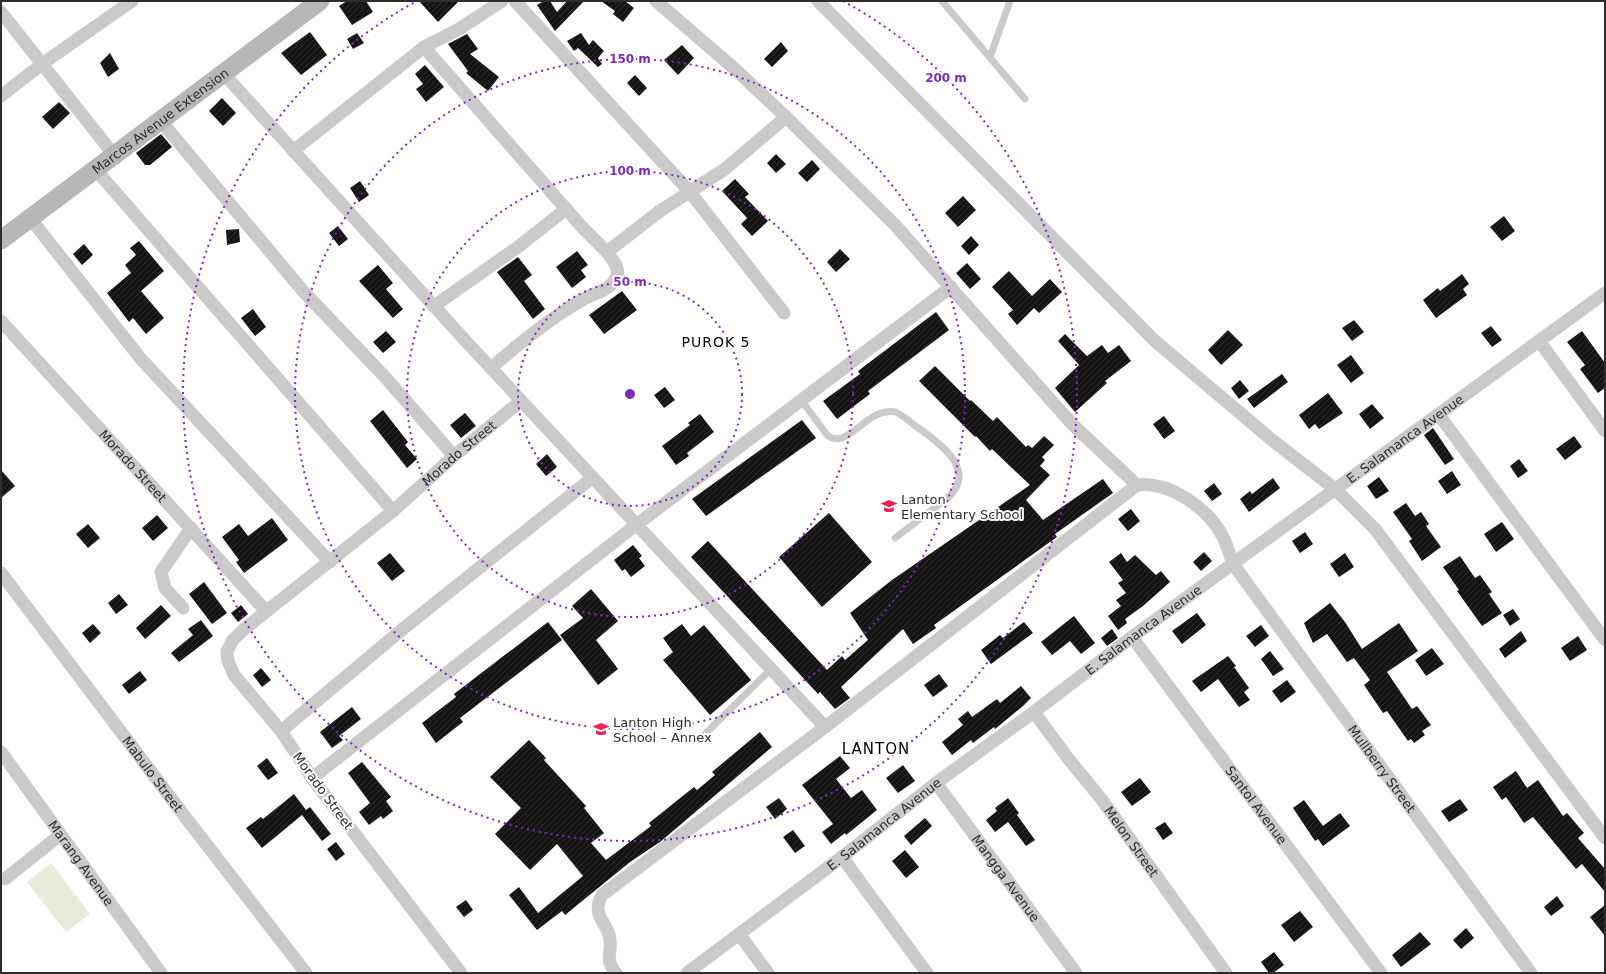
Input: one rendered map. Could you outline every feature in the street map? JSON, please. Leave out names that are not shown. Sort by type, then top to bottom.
[{"type":"street","points":[[1,96],[42,64],[132,1]]},
{"type":"street","name":"Marcos Avenue Extension","points":[[1,240],[320,1]]},
{"type":"street","points":[[294,151],[424,47],[459,28],[502,1]]},
{"type":"street","points":[[515,1],[690,192],[784,313]]},
{"type":"street","points":[[616,973],[608,959],[610,939],[601,921],[597,908],[602,895],[825,727],[1137,485],[1072,424],[895,225],[786,117],[736,70],[656,1]]},
{"type":"street","points":[[818,1],[1155,341],[1272,440],[1335,489],[1375,529],[1605,838]]},
{"type":"street","points":[[1,12],[114,155]]},
{"type":"street","points":[[424,47],[566,209],[607,252],[614,261],[618,272],[614,281],[607,288],[584,299],[549,321],[491,368]]},
{"type":"street","points":[[224,74],[592,478],[825,727]]},
{"type":"street","points":[[607,252],[660,211],[731,164],[786,117]]},
{"type":"street","points":[[160,120],[303,291],[384,377],[454,456]]},
{"type":"street","points":[[96,170],[394,511]]},
{"type":"street","points":[[434,306],[518,247],[566,209]]},
{"type":"street","points":[[30,218],[141,359],[330,562]]},
{"type":"street","points":[[312,778],[636,525],[951,287]]},
{"type":"street","name":"E. Salamanca Avenue","points":[[687,973],[842,857],[936,783],[1034,712],[1132,637],[1605,293]]},
{"type":"street","name":"Morado Street","points":[[1,321],[266,611]]},
{"type":"street","points":[[1538,341],[1605,431]]},
{"type":"street","name":"Morado Street","points":[[461,973],[312,778],[281,731],[234,675],[228,661],[227,652],[232,641],[266,611],[394,511],[454,456],[521,400]]},
{"type":"street","points":[[1439,415],[1605,640]]},
{"type":"street","points":[[281,731],[404,628],[592,478]]},
{"type":"street","name":"Mullberry Street","points":[[1137,485],[1147,484],[1167,489],[1200,508],[1209,516],[1224,538],[1233,564],[1531,973]]},
{"type":"street","points":[[183,608],[165,588],[161,572],[191,528]]},
{"type":"street","name":"Mabulo Street","points":[[1,574],[186,818],[306,973]]},
{"type":"street","name":"Santol Avenue","points":[[1132,637],[1381,973]]},
{"type":"street","name":"Melon Street","points":[[1034,712],[1067,757],[1102,800],[1226,973]]},
{"type":"street","name":"Marang Avenue","points":[[1,752],[161,973]]},
{"type":"street","name":"Mangga Avenue","points":[[936,783],[1076,973]]},
{"type":"street","points":[[5,879],[60,834]]},
{"type":"street","points":[[842,857],[927,973]]},
{"type":"street","points":[[739,934],[768,973]]},
{"type":"lane","points":[[942,1],[1025,99]]},
{"type":"lane","points":[[990,57],[1010,1]]},
{"type":"lane","points":[[801,400],[828,436],[834,440],[840,440],[846,437],[882,412],[896,413],[931,437],[953,458],[960,471],[958,484],[948,497],[895,538]]},
{"type":"lane","points":[[700,739],[771,669]]},
{"type":"green space","points":[[51,863],[90,914],[66,932],[27,882]]},
{"type":"building","points":[[347,1],[366,1],[373,12],[352,25],[339,6]]},
{"type":"building","points":[[419,1],[459,1],[438,22]]},
{"type":"building","points":[[544,1],[550,1],[557,12],[567,1],[584,1],[555,31],[537,5]]},
{"type":"building","points":[[601,1],[625,1],[634,8],[623,22],[613,14],[615,11]]},
{"type":"building","points":[[310,32],[327,55],[301,75],[281,53]]},
{"type":"building","points":[[357,33],[364,43],[353,49],[347,39]]},
{"type":"building","points":[[581,33],[589,45],[593,40],[604,51],[598,58],[602,64],[598,67],[578,48],[574,51],[567,41]]},
{"type":"building","points":[[467,34],[478,49],[470,54],[499,77],[488,91],[466,73],[468,71],[448,44]]},
{"type":"building","points":[[781,42],[788,51],[772,67],[764,59]]},
{"type":"building","points":[[682,45],[694,58],[678,75],[664,60]]},
{"type":"building","points":[[110,53],[119,69],[108,77],[100,63]]},
{"type":"building","points":[[425,65],[444,87],[426,102],[416,89],[423,84],[415,74]]},
{"type":"building","points":[[635,75],[647,88],[639,96],[627,83]]},
{"type":"building","points":[[222,98],[236,113],[223,126],[209,111]]},
{"type":"building","points":[[59,102],[70,113],[53,129],[42,117]]},
{"type":"building","points":[[161,134],[172,147],[150,165],[145,165],[136,153]]},
{"type":"building","points":[[776,154],[786,164],[776,173],[767,163]]},
{"type":"building","points":[[812,160],[820,169],[807,182],[798,173]]},
{"type":"building","points":[[735,179],[749,194],[745,197],[768,221],[752,236],[741,224],[747,218],[722,191]]},
{"type":"building","points":[[360,181],[369,195],[359,202],[350,188]]},
{"type":"building","points":[[963,196],[976,210],[958,227],[945,213]]},
{"type":"building","points":[[1504,216],[1515,231],[1502,241],[1490,227]]},
{"type":"building","points":[[338,226],[348,239],[339,246],[329,233]]},
{"type":"building","points":[[239,229],[240,242],[227,245],[226,230]]},
{"type":"building","points":[[971,236],[979,245],[969,255],[961,246]]},
{"type":"building","points":[[139,241],[164,271],[141,291],[164,318],[146,334],[133,318],[129,322],[107,293],[131,273],[125,265],[136,255],[130,248]]},
{"type":"building","points":[[84,244],[93,255],[82,265],[73,254]]},
{"type":"building","points":[[840,249],[850,259],[836,272],[827,262]]},
{"type":"building","points":[[577,251],[588,265],[581,270],[586,277],[572,288],[556,267]]},
{"type":"building","points":[[518,257],[532,275],[524,281],[545,309],[533,319],[497,272]]},
{"type":"building","points":[[967,263],[981,279],[970,289],[956,273]]},
{"type":"building","points":[[378,265],[393,283],[386,289],[403,309],[393,318],[359,281]]},
{"type":"building","points":[[1009,271],[1032,296],[1050,279],[1062,292],[1039,313],[1034,308],[1017,325],[1008,314],[1013,310],[992,287]]},
{"type":"building","points":[[1462,274],[1469,284],[1463,289],[1467,295],[1436,318],[1423,300],[1438,288],[1440,291]]},
{"type":"building","points":[[622,291],[637,310],[604,334],[589,315]]},
{"type":"building","points":[[253,309],[266,327],[255,336],[241,318]]},
{"type":"building","points":[[936,312],[949,330],[868,391],[870,394],[837,419],[823,401],[860,374],[858,371]]},
{"type":"building","points":[[1354,320],[1364,332],[1352,341],[1342,328]]},
{"type":"building","points":[[1491,326],[1502,340],[1492,347],[1481,333]]},
{"type":"building","points":[[1228,330],[1243,345],[1221,365],[1208,350]]},
{"type":"building","points":[[386,331],[396,342],[383,353],[373,342]]},
{"type":"building","points":[[1582,331],[1605,363],[1605,388],[1598,393],[1580,369],[1585,365],[1567,342]]},
{"type":"building","points":[[1065,334],[1087,356],[1102,345],[1108,353],[1119,345],[1131,361],[1105,381],[1107,383],[1075,412],[1055,388],[1079,365],[1058,341]]},
{"type":"building","points":[[1351,355],[1364,373],[1351,383],[1337,365]]},
{"type":"building","points":[[935,366],[970,401],[971,400],[993,421],[997,417],[1026,447],[1028,445],[1032,448],[1044,436],[1054,445],[1042,457],[1045,460],[1040,466],[1050,475],[1026,500],[1043,520],[1103,479],[1113,493],[1055,534],[1057,537],[934,625],[936,628],[913,644],[903,629],[841,687],[850,698],[835,709],[820,692],[818,694],[691,557],[708,541],[827,670],[842,656],[845,660],[868,640],[850,613],[892,580],[1030,485],[992,449],[990,451],[976,436],[975,437],[919,381]]},
{"type":"building","points":[[1282,374],[1288,382],[1254,408],[1247,399]]},
{"type":"building","points":[[1240,380],[1249,391],[1239,399],[1231,388]]},
{"type":"building","points":[[665,387],[675,400],[664,408],[654,395]]},
{"type":"building","points":[[1328,393],[1343,413],[1319,429],[1315,424],[1309,429],[1299,415]]},
{"type":"building","points":[[1372,404],[1384,418],[1370,429],[1359,414]]},
{"type":"building","points":[[383,410],[408,442],[405,445],[417,459],[407,468],[370,421]]},
{"type":"building","points":[[465,413],[476,426],[461,438],[450,425]]},
{"type":"building","points":[[700,414],[714,432],[687,453],[689,456],[676,465],[662,446],[690,425],[688,423]]},
{"type":"building","points":[[1164,416],[1175,431],[1164,439],[1153,424]]},
{"type":"building","points":[[802,420],[816,438],[706,516],[692,499]]},
{"type":"building","points":[[1433,428],[1454,459],[1445,465],[1424,435]]},
{"type":"building","points":[[1574,436],[1582,447],[1565,460],[1556,449]]},
{"type":"building","points":[[547,454],[557,467],[546,476],[536,464]]},
{"type":"building","points":[[1519,459],[1528,471],[1518,478],[1510,466]]},
{"type":"building","points":[[1,470],[15,486],[1,498]]},
{"type":"building","points":[[1452,471],[1461,485],[1447,494],[1438,481]]},
{"type":"building","points":[[1379,477],[1389,491],[1376,499],[1367,486]]},
{"type":"building","points":[[1273,478],[1280,488],[1249,512],[1240,499],[1250,491],[1252,494]]},
{"type":"building","points":[[1214,483],[1222,494],[1212,501],[1204,491]]},
{"type":"building","points":[[1406,503],[1415,516],[1421,512],[1429,524],[1426,526],[1441,547],[1422,561],[1409,541],[1412,539],[1393,512]]},
{"type":"building","points":[[1131,509],[1140,521],[1128,531],[1118,519]]},
{"type":"building","points":[[829,513],[872,562],[822,607],[779,557]]},
{"type":"building","points":[[157,515],[168,528],[153,541],[142,528]]},
{"type":"building","points":[[272,518],[288,540],[244,573],[236,562],[239,560],[222,537],[239,524],[248,536]]},
{"type":"building","points":[[1502,522],[1514,539],[1496,552],[1484,534]]},
{"type":"building","points":[[88,524],[100,538],[88,548],[76,534]]},
{"type":"building","points":[[1305,532],[1313,544],[1300,553],[1292,541]]},
{"type":"building","points":[[633,545],[642,556],[639,558],[645,566],[631,577],[625,569],[622,571],[614,560]]},
{"type":"building","points":[[1204,552],[1212,561],[1201,571],[1193,562]]},
{"type":"building","points":[[390,553],[405,571],[392,581],[377,563]]},
{"type":"building","points":[[1121,553],[1127,562],[1135,555],[1156,575],[1161,571],[1170,582],[1143,606],[1125,619],[1127,623],[1118,630],[1108,616],[1121,606],[1116,600],[1126,593],[1118,583],[1123,580],[1109,562]]},
{"type":"building","points":[[1345,553],[1354,567],[1339,577],[1330,564]]},
{"type":"building","points":[[1460,556],[1475,578],[1480,575],[1492,592],[1489,594],[1502,613],[1482,626],[1457,591],[1459,590],[1443,567]]},
{"type":"building","points":[[204,582],[227,613],[212,624],[189,594]]},
{"type":"building","points":[[591,589],[618,621],[596,640],[618,669],[598,685],[560,635],[583,618],[572,606]]},
{"type":"building","points":[[119,594],[128,605],[116,614],[108,603]]},
{"type":"building","points":[[1330,603],[1345,622],[1362,649],[1399,623],[1418,651],[1387,672],[1412,709],[1417,706],[1431,725],[1422,731],[1425,735],[1414,743],[1411,739],[1408,741],[1387,711],[1383,713],[1364,685],[1370,680],[1354,658],[1347,662],[1327,634],[1313,643],[1304,623]]},
{"type":"building","points":[[161,605],[171,616],[145,639],[136,628]]},
{"type":"building","points":[[241,605],[248,614],[238,622],[231,613]]},
{"type":"building","points":[[1513,609],[1520,619],[1510,626],[1503,615]]},
{"type":"building","points":[[1197,613],[1206,625],[1182,644],[1172,631]]},
{"type":"building","points":[[1074,616],[1095,643],[1081,654],[1070,641],[1052,655],[1041,642]]},
{"type":"building","points":[[201,620],[213,636],[179,662],[171,653],[193,635],[188,629]]},
{"type":"building","points":[[548,622],[562,640],[460,718],[463,722],[436,743],[422,723],[456,697],[454,694]]},
{"type":"building","points":[[1024,622],[1033,633],[991,664],[981,650],[1000,635],[1003,638]]},
{"type":"building","points":[[93,624],[101,633],[90,643],[82,633]]},
{"type":"building","points":[[682,624],[691,636],[704,625],[751,680],[710,715],[663,660],[673,652],[663,638]]},
{"type":"building","points":[[1261,625],[1269,636],[1255,647],[1246,636]]},
{"type":"building","points":[[1112,629],[1118,638],[1107,646],[1101,638]]},
{"type":"building","points":[[1521,631],[1527,641],[1505,658],[1499,649]]},
{"type":"building","points":[[1578,636],[1587,650],[1570,661],[1561,648]]},
{"type":"building","points":[[1432,648],[1444,664],[1426,676],[1415,660]]},
{"type":"building","points":[[1270,651],[1284,669],[1273,676],[1261,659]]},
{"type":"building","points":[[1228,656],[1236,666],[1234,667],[1249,688],[1244,692],[1250,700],[1239,707],[1218,679],[1201,692],[1192,681]]},
{"type":"building","points":[[261,668],[271,680],[262,687],[253,675]]},
{"type":"building","points":[[140,671],[147,680],[129,694],[122,685]]},
{"type":"building","points":[[939,674],[948,686],[933,697],[924,685]]},
{"type":"building","points":[[1287,680],[1296,692],[1281,703],[1272,691]]},
{"type":"building","points":[[1021,686],[1031,698],[1023,706],[995,729],[994,727],[973,743],[971,740],[952,755],[942,742],[963,725],[958,719],[968,711],[972,717],[997,699],[1000,703]]},
{"type":"building","points":[[352,707],[361,719],[339,736],[343,740],[332,748],[320,732]]},
{"type":"building","points":[[760,732],[772,747],[660,842],[630,862],[565,915],[562,911],[537,930],[509,895],[519,887],[538,913],[583,876],[557,844],[530,870],[495,834],[521,808],[490,777],[529,740],[546,758],[544,760],[586,806],[584,808],[604,833],[591,843],[606,860],[651,826],[649,823],[694,787],[697,790],[715,775],[712,772]]},
{"type":"building","points":[[840,756],[850,768],[836,779],[851,798],[862,790],[877,810],[846,835],[845,833],[831,844],[822,832],[833,824],[802,785]]},
{"type":"building","points":[[267,758],[278,773],[268,780],[257,766]]},
{"type":"building","points":[[362,762],[391,797],[386,801],[393,811],[383,819],[381,816],[369,825],[359,812],[370,803],[348,773]]},
{"type":"building","points":[[903,765],[915,781],[898,793],[886,778]]},
{"type":"building","points":[[1516,771],[1527,788],[1538,780],[1563,816],[1567,813],[1584,833],[1578,838],[1605,869],[1605,892],[1582,864],[1576,869],[1533,817],[1524,823],[1506,797],[1502,800],[1493,787]]},
{"type":"building","points":[[1140,778],[1151,792],[1132,806],[1121,792]]},
{"type":"building","points":[[294,794],[306,810],[310,807],[331,834],[322,841],[302,815],[262,848],[246,828],[261,817],[263,819]]},
{"type":"building","points":[[779,798],[787,809],[775,819],[766,807]]},
{"type":"building","points":[[1008,798],[1019,813],[1017,815],[1035,840],[1026,846],[1008,822],[995,832],[986,820],[997,811],[995,808]]},
{"type":"building","points":[[1460,799],[1468,810],[1449,822],[1441,811]]},
{"type":"building","points":[[1304,800],[1323,826],[1340,813],[1350,826],[1323,846],[1318,839],[1315,841],[1293,808]]},
{"type":"building","points":[[925,818],[932,826],[911,845],[904,836]]},
{"type":"building","points":[[1165,822],[1173,833],[1163,840],[1155,828]]},
{"type":"building","points":[[793,830],[805,846],[795,853],[783,837]]},
{"type":"building","points":[[336,842],[345,854],[336,861],[327,849]]},
{"type":"building","points":[[905,850],[919,867],[906,878],[892,861]]},
{"type":"building","points":[[1557,896],[1564,906],[1551,916],[1544,907]]},
{"type":"building","points":[[466,900],[473,910],[464,917],[456,907]]},
{"type":"building","points":[[1605,905],[1605,936],[1590,917]]},
{"type":"building","points":[[1300,911],[1313,927],[1294,942],[1281,925]]},
{"type":"building","points":[[1466,928],[1474,938],[1461,949],[1453,940]]},
{"type":"building","points":[[1420,932],[1431,944],[1401,967],[1392,955]]},
{"type":"building","points":[[1274,952],[1284,965],[1273,973],[1269,973],[1261,962]]},
{"type":"place","name":"Lanton Elementary School","points":[[889,506]]},
{"type":"place","name":"Lanton High School – Annex","points":[[601,729]]},
{"type":"district","name":"PUROK 5","points":[[716,342]]},
{"type":"district","name":"LANTON","points":[[876,749]]}]
